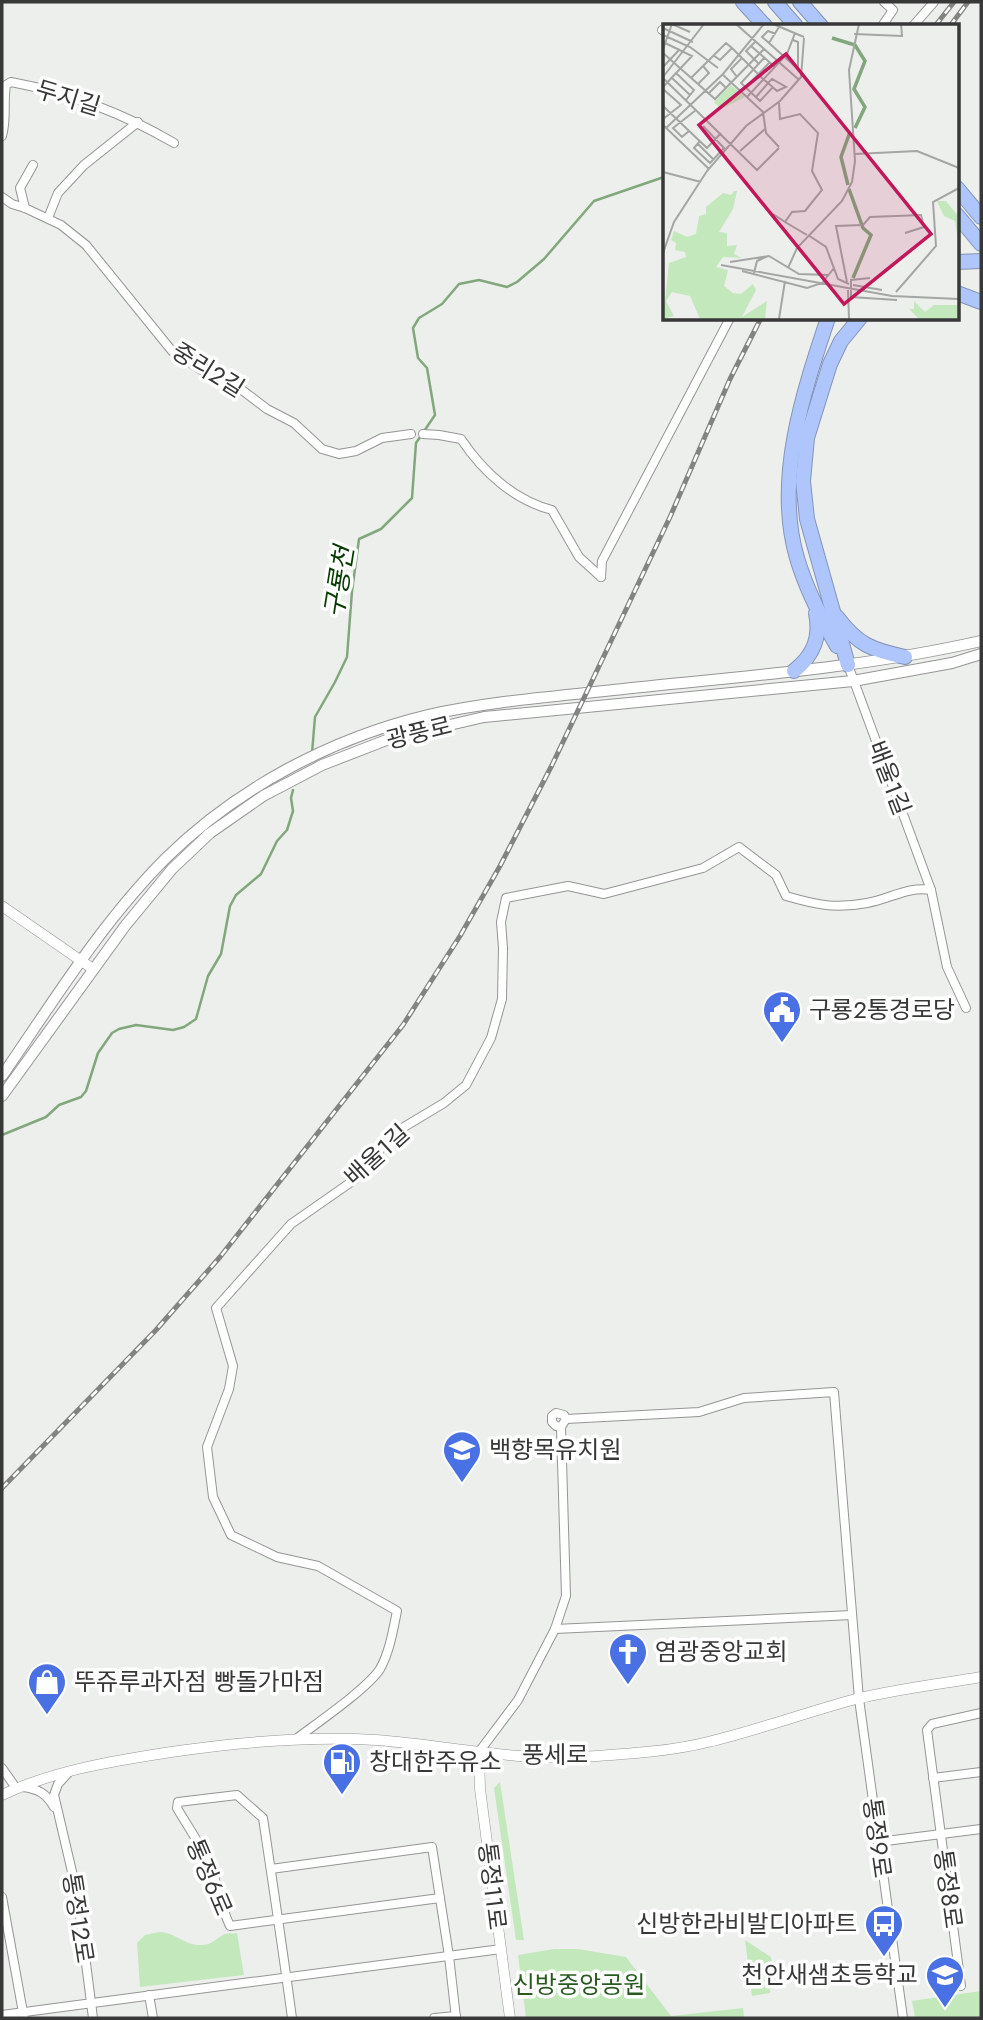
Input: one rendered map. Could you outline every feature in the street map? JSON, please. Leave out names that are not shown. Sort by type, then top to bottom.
[{"type":"highway","points":[[743,2],[763,24]]},
{"type":"highway","points":[[754,2],[773,24]]},
{"type":"highway","points":[[775,2],[794,24]]},
{"type":"highway","points":[[803,5],[819,24]]},
{"type":"highway","points":[[958,180],[981,203]]},
{"type":"highway","points":[[958,189],[981,217]]},
{"type":"highway","points":[[958,216],[981,244]]},
{"type":"highway","points":[[958,262],[981,261]]},
{"type":"highway","points":[[958,288],[981,293]]},
{"type":"highway","points":[[958,293],[981,302]]},
{"type":"highway","points":[[827,320],[798,428],[789,484],[790,520],[797,557],[811,594],[848,665]]},
{"type":"highway","points":[[817,357],[840,320]]},
{"type":"highway","points":[[848,665],[805,512],[804,461],[816,406],[830,364],[841,341],[858,320]]},
{"type":"highway","points":[[794,671],[807,659],[816,641],[817,619],[811,594]]},
{"type":"highway","points":[[833,612],[862,644],[881,652],[905,657]]},
{"type":"main road","name":"광풍로","points":[[2,1076],[116,916],[166,858],[205,824],[252,790],[352,740],[408,721],[491,703],[848,665],[905,657],[981,641]]},
{"type":"main road","name":"광풍로","points":[[2,1096],[125,926],[172,869],[210,833],[263,796],[322,765],[388,739],[484,717],[853,681],[952,663],[981,654]]},
{"type":"street","points":[[883,24],[893,10],[884,2]]},
{"type":"street","points":[[915,24],[934,2]]},
{"type":"street","name":"두지길","points":[[2,136],[5,120],[3,102],[6,85],[11,82],[60,92],[138,122],[174,143]]},
{"type":"street","name":"두지길","points":[[48,218],[58,193],[84,165],[138,122]]},
{"type":"street","points":[[25,208],[20,188],[33,164]]},
{"type":"street","name":"중리2길","points":[[2,197],[61,225],[86,245],[172,351],[211,376],[242,390],[267,410],[294,423],[322,449],[339,454],[347,453],[382,438],[411,434]]},
{"type":"street","points":[[2,210],[12,204]]},
{"type":"street","points":[[423,434],[461,439],[482,466],[516,495],[552,510],[579,557],[601,577],[602,561],[729,320]]},
{"type":"street","name":"배울1길","points":[[848,665],[931,890],[947,967],[967,1008]]},
{"type":"street","name":"배울1길","points":[[296,1739],[379,1671],[389,1648],[397,1611],[318,1566],[277,1557],[231,1535],[214,1497],[207,1447],[229,1389],[233,1366],[216,1308],[290,1224],[354,1180],[394,1133],[444,1103],[467,1085],[491,1038],[502,999],[503,948],[500,922],[506,898],[568,886],[604,894],[703,868],[739,847],[776,875],[786,896],[827,907],[869,903],[917,888],[931,890]]},
{"type":"street","points":[[2,906],[93,969]]},
{"type":"street","name":"통정9로","points":[[555,1629],[566,1596],[564,1423],[699,1412],[744,1398],[834,1392],[859,1699],[903,2018]]},
{"type":"street","points":[[478,1752],[518,1700],[555,1629],[852,1615]]},
{"type":"street","name":"풍세로","points":[[2,1795],[18,1787],[70,1771],[117,1760],[236,1743],[296,1739],[377,1741],[478,1752],[580,1757],[665,1749],[707,1742],[859,1699],[981,1677]]},
{"type":"street","name":"통정8로","points":[[961,1986],[927,1735],[929,1727],[981,1713]]},
{"type":"street","name":"통정11로","points":[[478,1752],[480,1789],[510,2018]]},
{"type":"street","points":[[2,1768],[18,1787],[37,1789],[46,1795],[60,1819]]},
{"type":"street","name":"통정12로","points":[[70,1771],[58,1784],[54,1795],[76,1893],[93,2018]]},
{"type":"street","points":[[933,1778],[981,1772]]},
{"type":"street","name":"통정6로","points":[[292,2018],[287,1979],[278,1922],[263,1818],[237,1795],[178,1802],[177,1808],[205,1854],[213,1873],[220,1905],[230,1926],[278,1922],[440,1898]]},
{"type":"street","name":"통정8로","points":[[878,1842],[981,1829]]},
{"type":"street","points":[[271,1870],[432,1847],[456,2017],[435,2018]]},
{"type":"street","points":[[2,1897],[24,2015]]},
{"type":"street","points":[[2,2015],[24,2015],[91,2003],[500,1949]]},
{"type":"street","points":[[149,1995],[153,2018]]},
{"type":"green space","points":[[500,1782],[524,1940],[516,1940],[494,1788]]},
{"type":"green space","points":[[160,1932],[198,1945],[210,1943],[225,1934],[237,1933],[244,1975],[140,1987],[137,1943],[145,1935]]},
{"type":"green space","points":[[745,1940],[771,1957],[776,1988],[770,1989],[770,1993],[752,1996]]},
{"type":"green space","name":"신방중앙공원","points":[[554,1949],[578,1949],[626,1957],[671,2016],[743,2008],[744,2018],[526,2018],[518,1955]]},
{"type":"green space","name":"천안새샘초등학교","points":[[981,1991],[981,2018],[915,2018],[912,2001]]},
{"type":"waterway","name":"구룡천","points":[[312,753],[315,717],[347,657],[359,539],[381,529],[412,498],[416,443],[435,415],[427,368],[418,358],[413,328],[419,318],[442,304],[459,284],[479,280],[507,287],[517,282],[544,259],[594,201],[663,177]]},
{"type":"waterway","name":"구룡천","points":[[2,1135],[46,1117],[59,1105],[81,1097],[86,1091],[98,1053],[112,1033],[136,1025],[173,1030],[196,1019],[208,976],[221,954],[230,906],[236,895],[261,874],[277,841],[287,830],[293,811],[293,790]]},
{"type":"railway","points":[[937,24],[954,2]]},
{"type":"railway","points":[[952,24],[968,2]]},
{"type":"railway","points":[[2,1488],[156,1330],[220,1257],[403,1025],[460,936],[552,765],[670,517],[730,379],[760,320]]},
{"type":"place","name":"구룡2통경로당","points":[[782,1044]]},
{"type":"place","name":"백향목유치원","points":[[462,1484]]},
{"type":"place","name":"염광중앙교회","points":[[628,1686]]},
{"type":"place","name":"뚜쥬루과자점 빵돌가마점","points":[[47,1716]]},
{"type":"place","name":"창대한주유소","points":[[342,1796]]},
{"type":"place","name":"신방한라비발디아파트","points":[[884,1958]]},
{"type":"place","name":"천안새샘초등학교","points":[[945,2009]]}]
